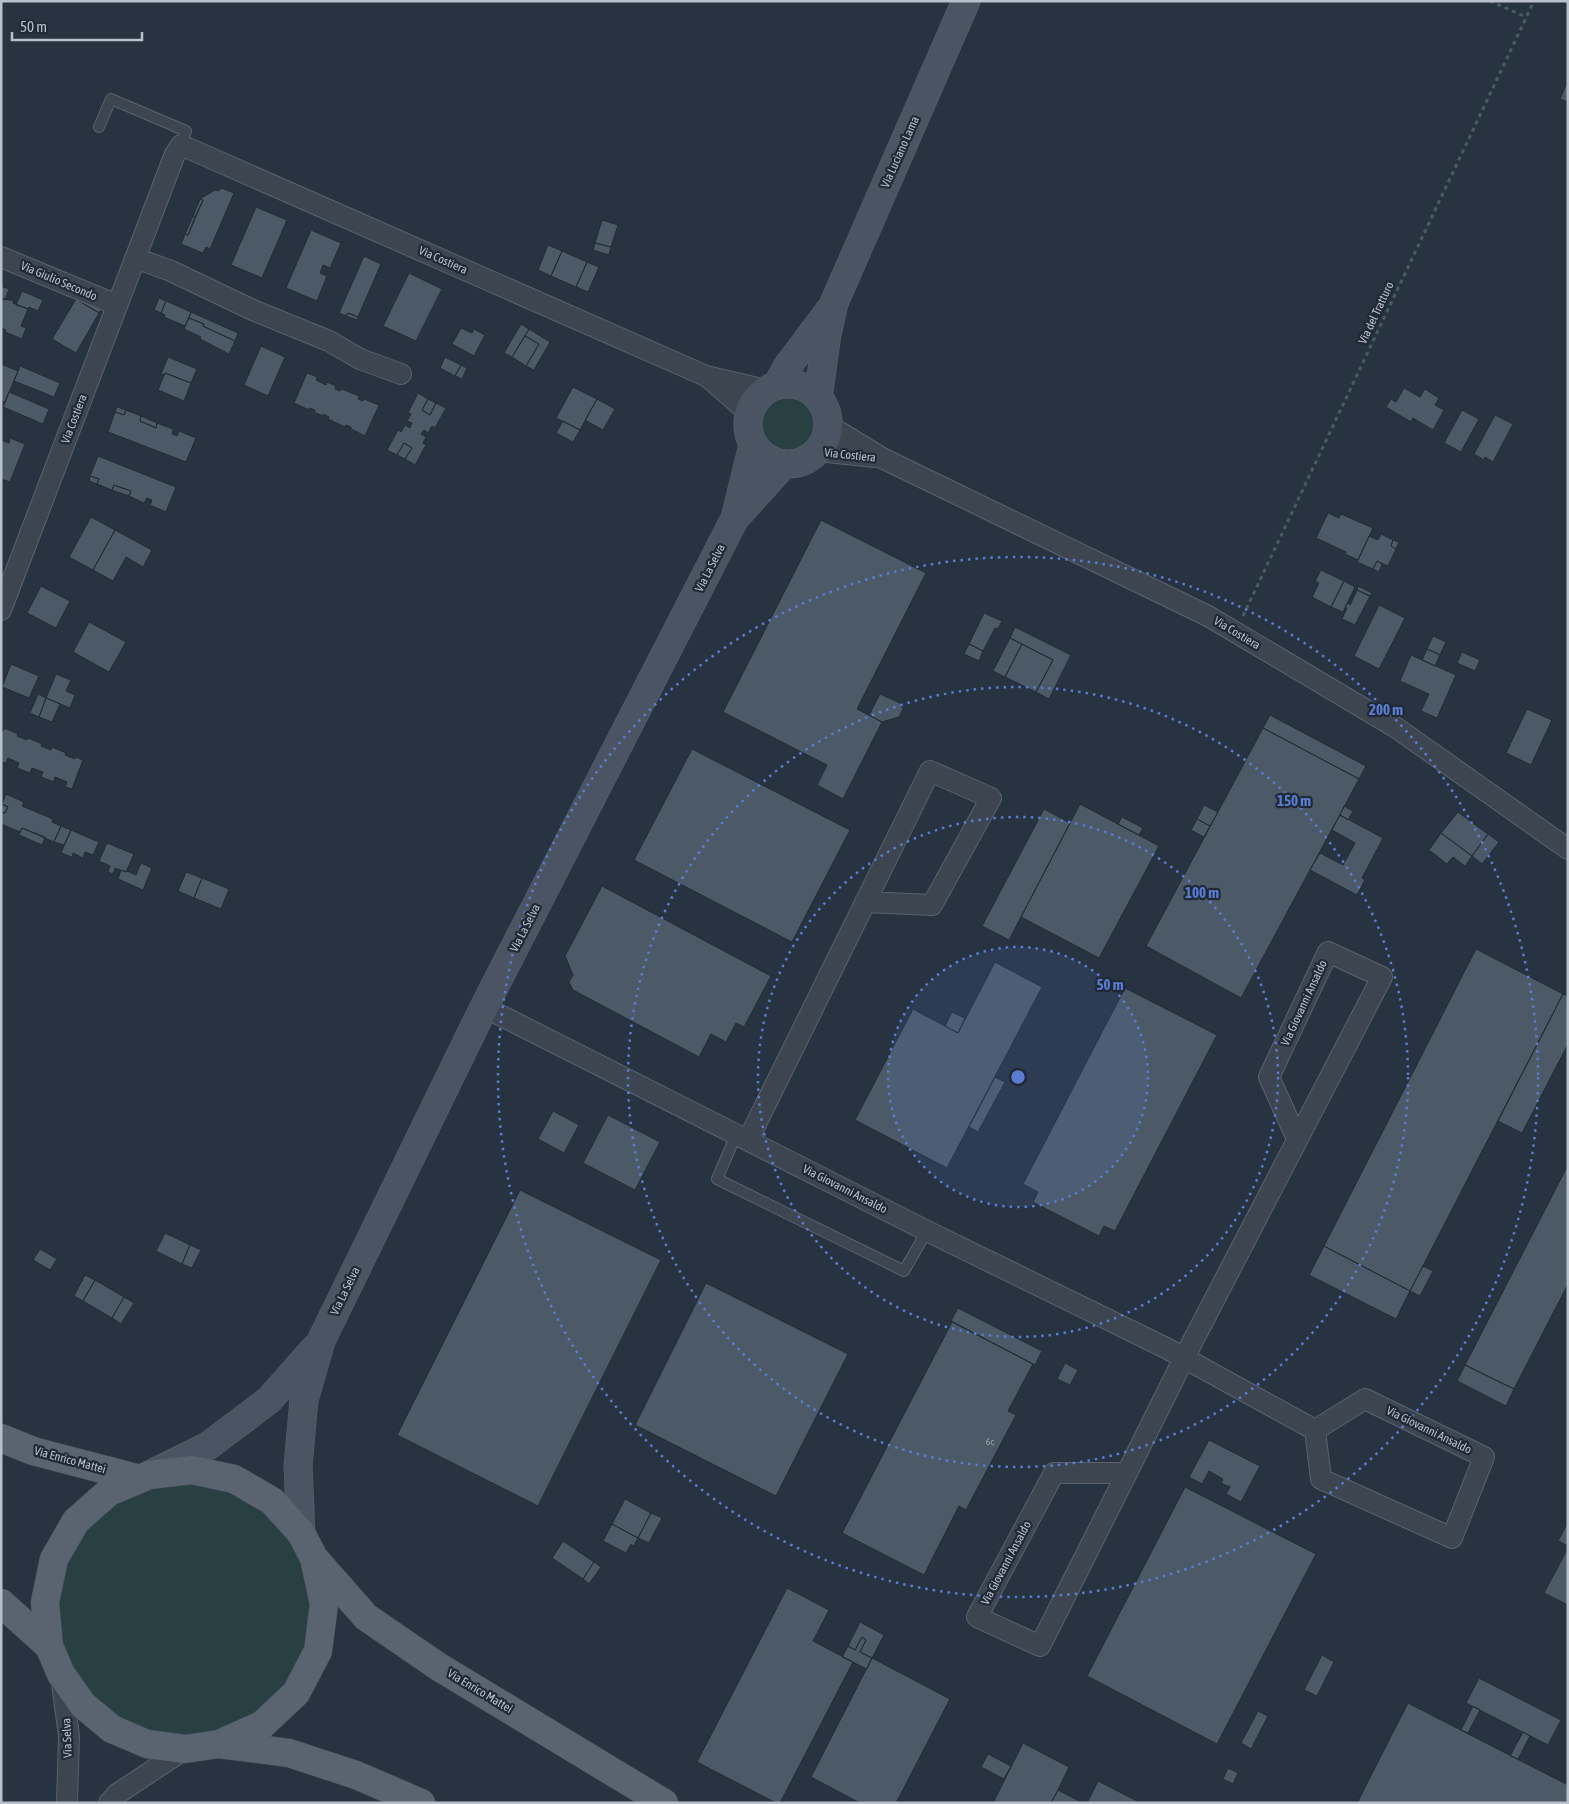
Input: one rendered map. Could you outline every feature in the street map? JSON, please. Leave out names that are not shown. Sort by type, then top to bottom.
[{"type":"main road","name":"Via Enrico Mattei","points":[[1,1438],[33,1451],[145,1477]]},
{"type":"main road","points":[[192,1470],[234,1479],[272,1501],[301,1533],[314,1558],[324,1604],[318,1651],[296,1693],[262,1725],[219,1744],[185,1749],[147,1744],[112,1729],[83,1705],[61,1674],[49,1646],[45,1602],[54,1559],[76,1521],[109,1492],[145,1477],[192,1470]]},
{"type":"main road","name":"Via Enrico Mattei","points":[[314,1558],[366,1617],[439,1667],[664,1803]]},
{"type":"main road","points":[[1,1603],[49,1646]]},
{"type":"main road","points":[[219,1744],[289,1753],[356,1775],[421,1803]]},
{"type":"street","name":"Via Luciano Lama","points":[[818,398],[827,334],[834,303],[966,1]]},
{"type":"street","name":"Via Costiera","points":[[1,610],[180,145],[706,376],[771,388]]},
{"type":"street","name":"Via Giulio Secondo","points":[[1,257],[117,305]]},
{"type":"street","points":[[135,258],[170,271],[255,311],[329,342],[360,359],[401,374]]},
{"type":"street","name":"Via Luciano Lama","points":[[771,388],[834,303]]},
{"type":"street","name":"Via Costiera","points":[[706,376],[749,413]]},
{"type":"street","points":[[788,384],[799,385],[810,390],[818,398],[828,416],[828,425],[823,444],[818,451],[808,459],[796,464],[772,462],[761,455],[753,445],[748,430],[749,413],[759,396],[771,388],[788,384]]},
{"type":"street","name":"Via Costiera","points":[[828,425],[882,458],[1208,616],[1395,727],[1568,849]]},
{"type":"street","name":"Via La Selva","points":[[301,1533],[298,1466],[304,1400],[321,1341],[484,1007],[735,518],[753,445]]},
{"type":"street","name":"Via Costiera","points":[[818,451],[882,458]]},
{"type":"street","name":"Via La Selva","points":[[735,518],[784,464]]},
{"type":"street","points":[[742,1137],[865,902],[930,771],[991,798],[932,905],[865,902]]},
{"type":"street","name":"Via Giovanni Ansaldo","points":[[1127,1473],[1054,1474],[977,1617],[1040,1646],[1127,1473],[1184,1358],[1382,977],[1328,952],[1269,1077],[1297,1139]]},
{"type":"street","name":"Via Giovanni Ansaldo","points":[[484,1007],[927,1231],[1184,1358],[1315,1430]]},
{"type":"street","name":"Via La Selva","points":[[145,1477],[208,1446],[269,1400],[321,1341]]},
{"type":"street","name":"Via Giovanni Ansaldo","points":[[1365,1399],[1484,1457],[1452,1538],[1321,1479],[1315,1430],[1365,1399]]},
{"type":"street","name":"Via Selva","points":[[61,1674],[69,1736],[67,1803]]},
{"type":"street","points":[[109,1803],[117,1794],[185,1749]]},
{"type":"lane","points":[[99,127],[111,99],[186,131],[180,145]]},
{"type":"lane","points":[[742,1137],[717,1179],[904,1271],[927,1231]]},
{"type":"path","points":[[1490,1],[1526,17]]},
{"type":"path","name":"Via del Tratturo","points":[[1235,632],[1534,1]]},
{"type":"green space","points":[[783,397],[795,397],[805,401],[814,410],[818,432],[810,447],[795,455],[783,455],[773,451],[764,442],[760,432],[760,420],[764,410],[773,401]]},
{"type":"green space","points":[[184,1483],[208,1486],[232,1493],[254,1505],[273,1520],[288,1539],[300,1561],[307,1585],[310,1609],[307,1633],[300,1657],[288,1679],[273,1698],[254,1713],[232,1725],[208,1732],[184,1735],[160,1732],[136,1725],[114,1713],[95,1698],[80,1679],[68,1657],[61,1633],[58,1609],[61,1585],[68,1561],[80,1539],[95,1520],[114,1505],[136,1493],[160,1486]]},
{"type":"building","points":[[1568,80],[1568,102],[1560,99]]},
{"type":"building","points":[[221,188],[234,193],[210,249],[206,247],[203,253],[181,244],[185,234],[188,235],[203,200],[200,199],[215,190],[219,191]]},
{"type":"building","points":[[200,199],[203,200],[195,217],[193,216]]},
{"type":"building","points":[[256,207],[287,220],[262,278],[231,265]]},
{"type":"building","points":[[193,216],[195,217],[188,235],[185,234]]},
{"type":"building","points":[[602,220],[618,225],[611,247],[595,243]]},
{"type":"building","points":[[311,230],[341,243],[330,268],[323,265],[320,273],[327,276],[317,301],[286,288]]},
{"type":"building","points":[[595,243],[611,247],[609,255],[593,250]]},
{"type":"building","points":[[548,245],[562,251],[551,276],[538,270]]},
{"type":"building","points":[[562,251],[587,262],[576,287],[551,276]]},
{"type":"building","points":[[364,256],[381,264],[358,317],[348,313],[346,316],[339,313]]},
{"type":"building","points":[[587,262],[599,267],[588,292],[576,287]]},
{"type":"building","points":[[409,273],[442,289],[416,341],[383,326]]},
{"type":"building","points":[[1,286],[9,289],[5,300],[1,298]]},
{"type":"building","points":[[22,291],[43,300],[38,311],[16,305]]},
{"type":"building","points":[[1,298],[14,301],[13,303],[28,309],[21,326],[26,328],[22,339],[5,332],[6,330],[1,328]]},
{"type":"building","points":[[159,298],[166,301],[161,313],[154,310]]},
{"type":"building","points":[[76,299],[99,313],[76,353],[52,339]]},
{"type":"building","points":[[76,299],[102,308],[99,313]]},
{"type":"building","points":[[166,301],[191,312],[185,326],[164,317],[165,315],[161,313]]},
{"type":"building","points":[[191,312],[238,333],[235,341],[189,318]]},
{"type":"building","points":[[348,313],[358,317],[357,320],[346,316]]},
{"type":"building","points":[[189,318],[235,341],[229,354],[184,329]]},
{"type":"building","points":[[521,324],[529,329],[512,357],[504,353]]},
{"type":"building","points":[[461,328],[472,333],[474,329],[485,335],[474,356],[452,344]]},
{"type":"building","points":[[529,329],[550,342],[534,370],[526,366],[539,344],[525,336]]},
{"type":"building","points":[[525,336],[539,344],[526,366],[512,357]]},
{"type":"building","points":[[261,346],[285,357],[268,396],[244,385]]},
{"type":"building","points":[[168,357],[197,369],[191,383],[165,373],[164,375],[161,374]]},
{"type":"building","points":[[445,357],[461,365],[455,376],[440,368]]},
{"type":"building","points":[[1,364],[18,371],[5,402],[1,400]]},
{"type":"building","points":[[461,365],[467,368],[462,379],[455,376]]},
{"type":"building","points":[[20,366],[60,383],[54,397],[14,381]]},
{"type":"building","points":[[165,373],[191,383],[184,401],[158,390]]},
{"type":"building","points":[[307,373],[317,377],[316,380],[326,385],[327,382],[336,386],[335,389],[340,391],[342,389],[359,396],[358,399],[363,401],[364,399],[379,405],[365,436],[351,429],[351,427],[346,425],[345,427],[328,419],[329,417],[324,414],[323,416],[314,412],[315,410],[309,408],[309,410],[294,403]]},
{"type":"building","points":[[573,387],[597,399],[580,430],[556,418]]},
{"type":"building","points":[[1404,388],[1420,397],[1425,389],[1439,398],[1435,405],[1444,410],[1433,430],[1413,418],[1411,422],[1386,407],[1391,399],[1396,402]]},
{"type":"building","points":[[9,392],[49,409],[43,424],[3,407]]},
{"type":"building","points":[[418,393],[428,399],[422,410],[430,415],[436,403],[446,408],[435,428],[432,426],[428,433],[424,430],[421,434],[426,437],[423,443],[426,445],[415,465],[405,459],[412,448],[404,443],[397,455],[387,450],[398,430],[401,432],[405,425],[410,428],[412,423],[407,421],[411,414],[408,413]]},
{"type":"building","points":[[428,399],[436,403],[430,415],[422,410]]},
{"type":"building","points":[[597,399],[615,409],[603,430],[585,420]]},
{"type":"building","points":[[117,407],[126,410],[124,415],[115,412]]},
{"type":"building","points":[[126,410],[141,416],[140,421],[156,428],[157,423],[173,429],[172,434],[177,436],[179,431],[196,438],[186,462],[108,432],[115,412],[124,415]]},
{"type":"building","points":[[1462,410],[1479,419],[1461,452],[1444,443]]},
{"type":"building","points":[[1495,415],[1513,424],[1493,462],[1485,457],[1484,460],[1474,454]]},
{"type":"building","points":[[141,416],[157,423],[156,428],[140,421]]},
{"type":"building","points":[[563,421],[580,430],[573,442],[556,433]]},
{"type":"building","points":[[10,438],[25,444],[10,482],[1,479],[1,440],[9,443]]},
{"type":"building","points":[[404,443],[412,448],[405,459],[397,455]]},
{"type":"building","points":[[98,456],[176,487],[166,512],[150,505],[152,500],[147,498],[144,503],[129,496],[131,491],[114,485],[112,490],[97,484],[99,479],[90,476]]},
{"type":"building","points":[[90,476],[99,479],[97,484],[89,481]]},
{"type":"building","points":[[114,485],[131,491],[129,496],[112,490]]},
{"type":"building","points":[[1328,513],[1339,518],[1341,514],[1373,528],[1358,560],[1345,554],[1346,552],[1316,538]]},
{"type":"building","points":[[91,517],[115,530],[93,570],[69,557]]},
{"type":"building","points":[[821,520],[926,573],[857,709],[882,722],[843,799],[817,785],[827,765],[723,712]]},
{"type":"building","points":[[115,530],[152,550],[143,567],[126,557],[113,581],[93,570]]},
{"type":"building","points":[[1381,534],[1393,540],[1391,546],[1396,549],[1388,566],[1377,561],[1373,569],[1357,562],[1369,536],[1378,540]]},
{"type":"building","points":[[1393,540],[1399,542],[1396,549],[1391,546]]},
{"type":"building","points":[[1377,561],[1382,564],[1379,572],[1373,569]]},
{"type":"building","points":[[1321,570],[1344,581],[1331,607],[1312,597],[1319,583],[1315,581]]},
{"type":"building","points":[[1344,581],[1355,587],[1343,612],[1331,607]]},
{"type":"building","points":[[41,586],[70,601],[56,628],[27,613]]},
{"type":"building","points":[[1358,586],[1372,593],[1370,596],[1357,590]]},
{"type":"building","points":[[1357,590],[1370,596],[1355,625],[1342,619],[1347,603],[1350,605]]},
{"type":"building","points":[[1379,605],[1405,618],[1379,669],[1354,656]]},
{"type":"building","points":[[984,613],[1002,621],[998,629],[995,628],[983,651],[969,644]]},
{"type":"building","points":[[89,622],[126,642],[109,672],[73,652]]},
{"type":"building","points":[[1015,627],[1071,655],[1049,699],[1036,692],[1053,660],[1010,638]]},
{"type":"building","points":[[1433,636],[1446,642],[1440,655],[1427,649]]},
{"type":"building","points":[[1010,638],[1022,644],[1005,677],[993,671]]},
{"type":"building","points":[[969,644],[983,651],[979,661],[964,654]]},
{"type":"building","points":[[1022,644],[1053,660],[1036,692],[1005,677]]},
{"type":"building","points":[[1427,649],[1440,655],[1435,666],[1422,660]]},
{"type":"building","points":[[1462,652],[1480,660],[1475,671],[1457,663]]},
{"type":"building","points":[[1411,655],[1456,675],[1437,718],[1421,711],[1429,694],[1400,681]]},
{"type":"building","points":[[11,664],[39,676],[29,698],[2,687]]},
{"type":"building","points":[[56,674],[71,680],[66,691],[75,695],[70,708],[46,698]]},
{"type":"building","points":[[38,694],[46,698],[39,717],[30,713]]},
{"type":"building","points":[[880,694],[900,703],[903,709],[899,717],[882,722],[869,715]]},
{"type":"building","points":[[46,698],[60,704],[52,722],[39,717]]},
{"type":"building","points":[[1527,709],[1552,720],[1531,765],[1506,753]]},
{"type":"building","points":[[1270,715],[1366,766],[1359,779],[1263,728]]},
{"type":"building","points":[[4,728],[18,734],[17,736],[42,744],[41,746],[51,750],[52,747],[66,753],[65,755],[83,760],[72,789],[65,787],[67,782],[55,777],[54,782],[41,777],[43,772],[32,768],[30,773],[17,768],[19,763],[8,758],[6,763],[1,762],[1,730],[3,731]]},
{"type":"building","points":[[1263,728],[1359,779],[1241,998],[1146,946]]},
{"type":"building","points":[[692,749],[850,830],[792,942],[634,860]]},
{"type":"building","points":[[6,794],[24,802],[22,806],[53,819],[52,822],[61,826],[54,842],[22,828],[20,832],[1,824],[1,812],[5,813],[8,807],[2,804]]},
{"type":"building","points":[[2,804],[8,807],[5,813],[1,812]]},
{"type":"building","points":[[1080,804],[1159,846],[1099,958],[1021,917]]},
{"type":"building","points":[[1204,805],[1218,812],[1210,826],[1197,819]]},
{"type":"building","points":[[1344,806],[1353,811],[1348,820],[1340,815]]},
{"type":"building","points":[[1044,809],[1070,823],[1009,940],[982,926]]},
{"type":"building","points":[[1458,812],[1488,834],[1472,856],[1441,833]]},
{"type":"building","points":[[1340,815],[1383,838],[1362,878],[1365,880],[1357,895],[1310,870],[1320,853],[1343,865],[1355,843],[1332,830]]},
{"type":"building","points":[[1122,817],[1143,828],[1139,835],[1118,824]]},
{"type":"building","points":[[1197,819],[1210,826],[1204,837],[1191,830]]},
{"type":"building","points":[[61,826],[71,830],[64,845],[54,842]]},
{"type":"building","points":[[22,828],[45,837],[42,845],[19,835]]},
{"type":"building","points":[[71,830],[99,842],[93,855],[85,852],[83,858],[73,853],[72,857],[61,853]]},
{"type":"building","points":[[1441,833],[1472,856],[1465,866],[1453,857],[1447,864],[1429,850]]},
{"type":"building","points":[[1488,834],[1499,842],[1482,864],[1472,856]]},
{"type":"building","points":[[107,843],[134,854],[126,872],[115,868],[113,874],[108,872],[110,866],[99,861]]},
{"type":"building","points":[[141,863],[152,868],[143,890],[118,879],[121,870],[136,875]]},
{"type":"building","points":[[186,872],[202,878],[194,898],[178,891]]},
{"type":"building","points":[[202,878],[229,889],[221,909],[194,898]]},
{"type":"building","points":[[602,886],[771,976],[744,1027],[736,1023],[726,1042],[711,1034],[699,1057],[573,990],[569,982],[573,975],[565,956]]},
{"type":"building","points":[[1476,949],[1563,994],[1410,1291],[1324,1246]]},
{"type":"building","points":[[995,962],[1042,987],[947,1168],[855,1120],[913,1009],[958,1033]]},
{"type":"building","points":[[1125,988],[1217,1035],[1115,1231],[1104,1226],[1099,1236],[1033,1202],[1038,1192],[1023,1184]]},
{"type":"building","points":[[1563,994],[1568,996],[1568,1044],[1522,1133],[1498,1121]]},
{"type":"building","points":[[952,1012],[965,1018],[958,1033],[945,1026]]},
{"type":"building","points":[[995,1077],[1005,1082],[978,1132],[969,1127]]},
{"type":"building","points":[[553,1111],[579,1125],[564,1153],[538,1139]]},
{"type":"building","points":[[608,1115],[660,1142],[635,1190],[583,1163]]},
{"type":"building","points":[[1568,1165],[1568,1284],[1514,1389],[1465,1365]]},
{"type":"building","points":[[520,1190],[661,1260],[538,1506],[397,1435]]},
{"type":"building","points":[[165,1233],[190,1245],[182,1264],[156,1251]]},
{"type":"building","points":[[190,1245],[201,1250],[192,1268],[182,1264]]},
{"type":"building","points":[[1324,1246],[1410,1291],[1396,1319],[1309,1275]]},
{"type":"building","points":[[40,1249],[57,1259],[50,1270],[33,1260]]},
{"type":"building","points":[[1423,1266],[1433,1271],[1420,1296],[1410,1291]]},
{"type":"building","points":[[85,1275],[95,1280],[83,1301],[74,1296]]},
{"type":"building","points":[[95,1280],[124,1297],[112,1318],[83,1301]]},
{"type":"building","points":[[706,1283],[848,1354],[776,1496],[635,1425]]},
{"type":"building","points":[[124,1297],[134,1303],[121,1324],[112,1318]]},
{"type":"building","points":[[958,1308],[1042,1351],[1035,1365],[951,1321]]},
{"type":"building","points":[[952,1322],[1033,1364],[1008,1411],[1016,1415],[966,1510],[959,1506],[924,1575],[842,1533]]},
{"type":"building","points":[[1065,1363],[1078,1370],[1070,1385],[1057,1379]]},
{"type":"building","points":[[1465,1365],[1514,1389],[1506,1406],[1457,1381]]},
{"type":"building","points":[[1209,1440],[1260,1466],[1241,1502],[1226,1494],[1230,1487],[1221,1483],[1223,1479],[1209,1471],[1202,1484],[1189,1477]]},
{"type":"building","points":[[1185,1487],[1316,1554],[1217,1744],[1087,1676]]},
{"type":"building","points":[[625,1499],[651,1513],[638,1538],[612,1524]]},
{"type":"building","points":[[651,1513],[662,1518],[649,1543],[638,1538]]},
{"type":"building","points":[[1568,1522],[1568,1546],[1558,1541]]},
{"type":"building","points":[[612,1524],[638,1538],[634,1546],[631,1544],[626,1553],[603,1541]]},
{"type":"building","points":[[563,1541],[594,1562],[583,1579],[552,1558]]},
{"type":"building","points":[[1568,1548],[1568,1605],[1544,1593]]},
{"type":"building","points":[[594,1562],[601,1567],[589,1584],[583,1579]]},
{"type":"building","points":[[787,1588],[829,1610],[813,1641],[853,1662],[780,1803],[776,1803],[697,1762]]},
{"type":"building","points":[[860,1622],[884,1635],[872,1658],[860,1652],[866,1640],[862,1637],[855,1650],[848,1646]]},
{"type":"building","points":[[862,1637],[866,1640],[860,1652],[872,1658],[867,1669],[842,1657],[848,1646],[855,1650]]},
{"type":"building","points":[[1322,1655],[1334,1662],[1317,1696],[1304,1690]]},
{"type":"building","points":[[872,1658],[950,1699],[896,1803],[860,1803],[811,1777]]},
{"type":"building","points":[[1479,1678],[1561,1720],[1548,1745],[1466,1703]]},
{"type":"building","points":[[1408,1703],[1568,1785],[1568,1803],[1357,1803]]},
{"type":"building","points":[[1473,1706],[1480,1710],[1468,1733],[1461,1730]]},
{"type":"building","points":[[1258,1711],[1268,1716],[1251,1749],[1241,1743]]},
{"type":"building","points":[[1523,1732],[1530,1736],[1518,1759],[1510,1756]]},
{"type":"building","points":[[1023,1743],[1069,1767],[1058,1790],[1051,1803],[993,1803]]},
{"type":"building","points":[[988,1754],[1011,1766],[1004,1779],[981,1767]]},
{"type":"building","points":[[1228,1768],[1238,1773],[1233,1784],[1223,1779]]},
{"type":"building","points":[[1098,1781],[1141,1803],[1087,1803]]},
{"type":"building","points":[[1058,1790],[1083,1803],[1051,1803]]}]
